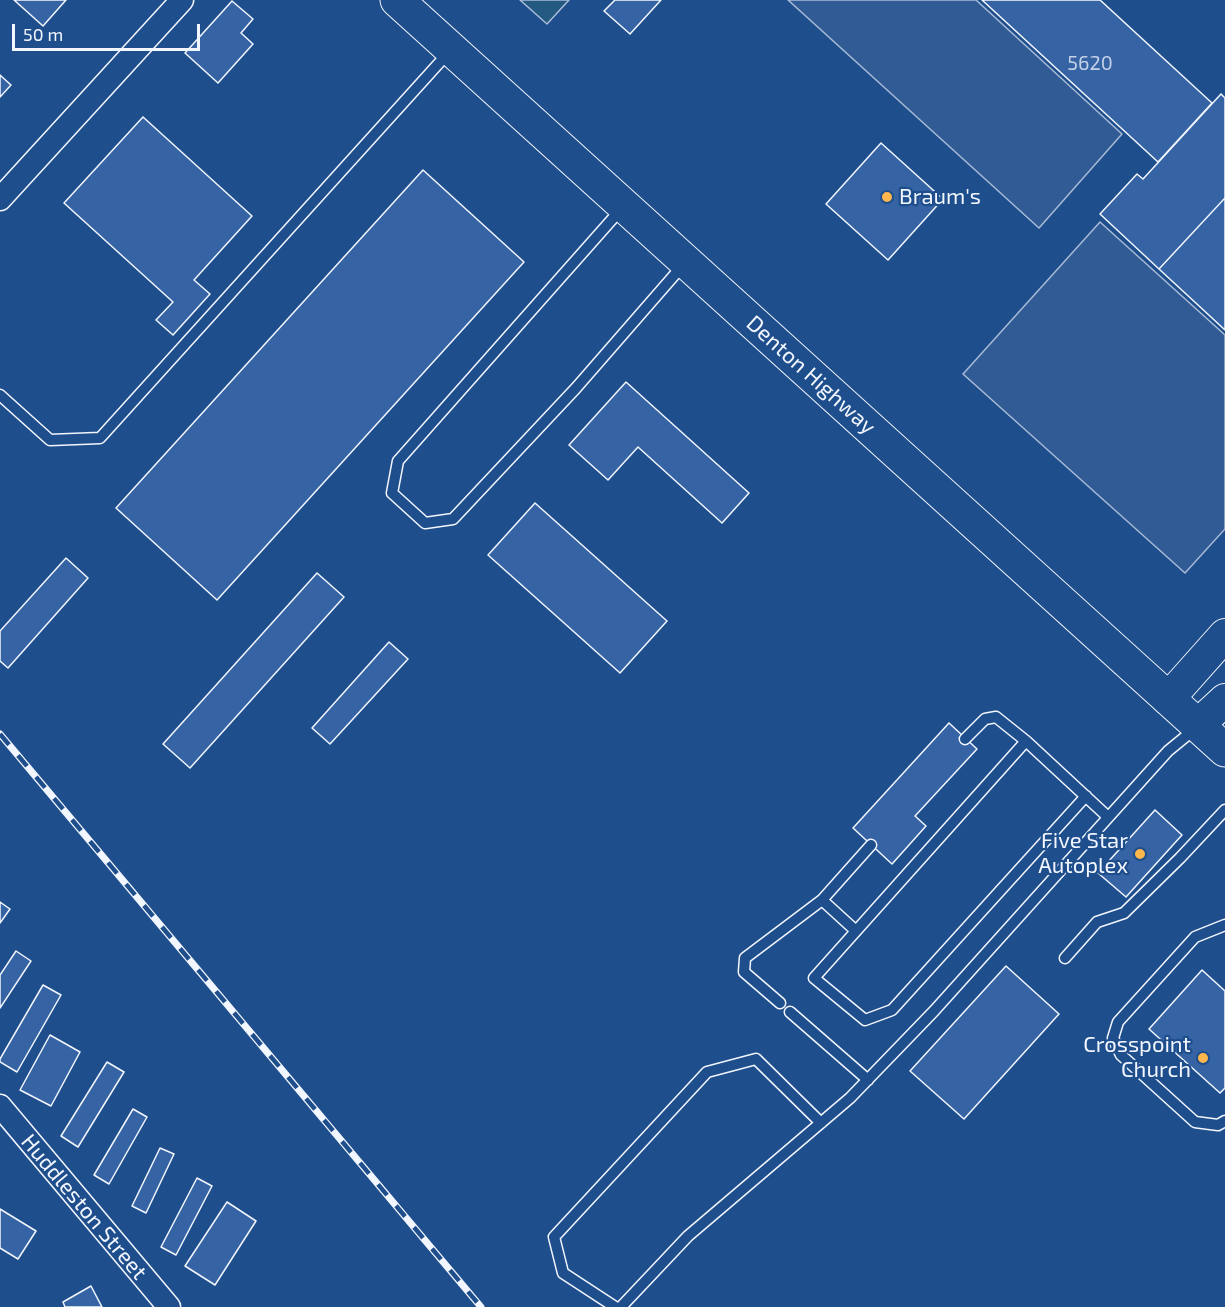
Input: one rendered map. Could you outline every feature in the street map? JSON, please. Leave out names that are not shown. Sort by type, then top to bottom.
[{"type":"main road","name":"Denton Highway","points":[[397,0],[1225,750]]},
{"type":"street","points":[[0,199],[182,0]]},
{"type":"street","points":[[1168,699],[1225,635]]},
{"type":"street","points":[[1198,725],[1225,700]]},
{"type":"street","name":"Huddleston Street","points":[[1,1111],[169,1307]]},
{"type":"lane","points":[[0,395],[50,440],[100,438],[451,49]]},
{"type":"lane","points":[[624,206],[398,461],[392,493],[425,523],[453,519],[576,388],[686,262]]},
{"type":"lane","points":[[965,739],[985,719],[996,717],[1026,741],[1108,817]]},
{"type":"lane","points":[[621,1307],[688,1236],[821,1124],[868,1080],[934,1011],[1168,751],[1198,725]]},
{"type":"lane","points":[[1026,741],[814,978],[865,1020],[892,1010],[1086,796]]},
{"type":"lane","points":[[1065,958],[1097,922],[1124,913],[1225,810]]},
{"type":"lane","points":[[780,1003],[744,972],[745,958],[822,900],[871,845]]},
{"type":"lane","points":[[822,900],[856,931]]},
{"type":"lane","points":[[1225,925],[1195,938],[1118,1022],[1113,1038],[1121,1055],[1195,1122],[1218,1125],[1225,1121]]},
{"type":"lane","points":[[790,1012],[868,1080]]},
{"type":"lane","points":[[615,1307],[563,1273],[554,1237],[707,1072],[756,1059],[821,1124]]},
{"type":"shaded area","points":[[520,0],[569,0],[547,24]]},
{"type":"shaded area","points":[[788,0],[976,0],[1122,134],[1039,228]]},
{"type":"shaded area","points":[[1100,222],[1225,335],[1225,529],[1185,573],[963,374]]},
{"type":"building","points":[[14,0],[66,0],[43,26]]},
{"type":"building","points":[[615,0],[661,0],[630,34],[604,11]]},
{"type":"building","points":[[982,0],[1100,0],[1212,103],[1158,162]]},
{"type":"building","points":[[232,1],[253,19],[241,33],[253,44],[218,83],[185,53]]},
{"type":"building","points":[[0,75],[11,85],[0,97]]},
{"type":"building","points":[[1221,94],[1225,98],[1225,198],[1159,269],[1100,214],[1137,174],[1143,179]]},
{"type":"building","points":[[143,117],[252,216],[194,280],[210,294],[173,335],[156,320],[173,302],[64,203]]},
{"type":"building","points":[[881,143],[943,199],[888,260],[826,204]]},
{"type":"building","points":[[423,170],[524,262],[217,600],[116,508]]},
{"type":"building","points":[[1225,198],[1225,330],[1159,269]]},
{"type":"building","points":[[626,382],[749,493],[722,523],[638,447],[608,480],[569,445]]},
{"type":"building","points":[[535,503],[667,621],[620,673],[488,555]]},
{"type":"building","points":[[66,558],[88,578],[8,668],[0,661],[0,631]]},
{"type":"building","points":[[317,573],[344,597],[190,768],[163,744]]},
{"type":"building","points":[[389,642],[408,659],[330,744],[312,728]]},
{"type":"building","points":[[949,723],[977,749],[915,816],[926,826],[892,864],[853,828]]},
{"type":"building","name":"Five Star Autoplex","points":[[1155,810],[1182,835],[1126,897],[1098,873]]},
{"type":"building","points":[[0,902],[10,909],[0,923]]},
{"type":"building","points":[[16,951],[31,961],[0,1008],[0,975]]},
{"type":"building","points":[[1006,966],[1059,1014],[964,1119],[910,1071]]},
{"type":"building","name":"Crosspoint Church","points":[[1202,970],[1225,991],[1225,1088],[1220,1093],[1149,1029]]},
{"type":"building","points":[[43,985],[61,995],[17,1072],[0,1062],[0,1059]]},
{"type":"building","points":[[50,1035],[80,1052],[51,1106],[20,1090]]},
{"type":"building","points":[[107,1062],[124,1072],[78,1147],[61,1136]]},
{"type":"building","points":[[133,1109],[147,1117],[109,1184],[94,1175]]},
{"type":"building","points":[[160,1148],[174,1154],[146,1213],[132,1206]]},
{"type":"building","points":[[197,1178],[212,1186],[176,1255],[161,1247]]},
{"type":"building","points":[[227,1202],[256,1221],[215,1285],[185,1266]]},
{"type":"building","points":[[0,1209],[36,1231],[18,1259],[0,1248]]},
{"type":"building","points":[[91,1286],[102,1307],[65,1307],[63,1302]]},
{"type":"railway","points":[[0,734],[481,1307]]},
{"type":"place","name":"Braum's","points":[[887,197]]},
{"type":"place","name":"Five Star Autoplex","points":[[1140,854]]},
{"type":"place","name":"Crosspoint Church","points":[[1203,1058]]}]
